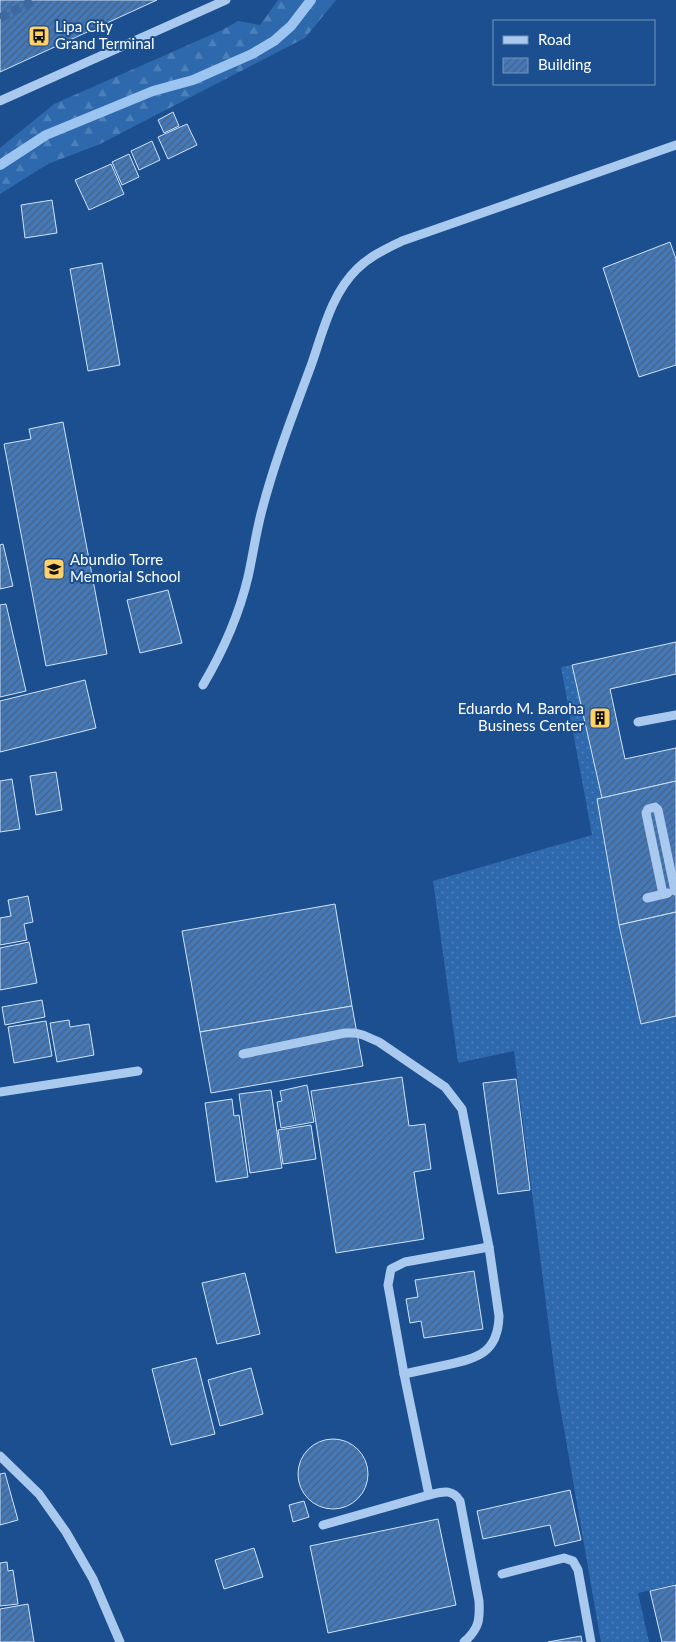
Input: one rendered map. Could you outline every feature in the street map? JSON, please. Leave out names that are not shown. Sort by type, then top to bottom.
[{"type":"street","points":[[0,101],[226,0]]},
{"type":"street","points":[[204,685],[219,658],[234,622],[248,579],[266,497],[281,448],[320,338],[339,291],[357,269],[374,255],[402,241],[676,146]]},
{"type":"street","points":[[638,722],[676,715]]},
{"type":"street","points":[[647,898],[676,891],[658,810],[655,807],[648,809],[646,813],[663,894]]},
{"type":"street","points":[[242,1054],[355,1033],[379,1042],[445,1087],[462,1109],[489,1247],[500,1316],[499,1326],[492,1344],[480,1356],[404,1374]]},
{"type":"street","points":[[0,1092],[138,1070]]},
{"type":"street","points":[[429,1495],[388,1285],[391,1270],[405,1262],[489,1247]]},
{"type":"street","points":[[0,1456],[39,1494],[66,1532],[93,1579],[120,1642]]},
{"type":"street","points":[[323,1524],[429,1495],[453,1493],[460,1501],[479,1601],[480,1617],[475,1631],[464,1642]]},
{"type":"street","points":[[502,1574],[564,1558],[573,1561],[578,1570],[591,1642]]},
{"type":"green space","points":[[278,0],[336,0],[305,38],[100,144],[48,164],[0,194],[0,148],[54,104],[222,30],[238,21],[260,25]]},
{"type":"green space","points":[[572,665],[602,798],[597,799],[619,925],[676,1016],[676,1584],[638,1593],[649,1642],[601,1642],[556,1383],[514,1051],[458,1063],[433,881],[592,835],[561,667]]},
{"type":"building","name":"Lipa City Grand Terminal","points":[[0,0],[157,0],[0,72]]},
{"type":"building","points":[[173,112],[179,126],[164,133],[158,120]]},
{"type":"building","points":[[187,124],[197,145],[168,159],[158,137]]},
{"type":"building","points":[[152,141],[160,160],[139,170],[131,151]]},
{"type":"building","points":[[129,154],[139,177],[122,185],[112,162]]},
{"type":"building","points":[[111,164],[124,194],[89,210],[75,180]]},
{"type":"building","points":[[52,200],[57,233],[25,238],[21,205]]},
{"type":"building","points":[[670,242],[676,259],[676,365],[639,377],[603,268]]},
{"type":"building","points":[[102,263],[120,365],[88,371],[70,269]]},
{"type":"building","points":[[63,422],[107,654],[46,666],[4,444],[31,439],[29,429]]},
{"type":"building","points":[[3,544],[13,586],[0,589],[0,545]]},
{"type":"building","points":[[168,590],[182,643],[140,653],[127,600]]},
{"type":"building","points":[[6,604],[26,691],[0,697],[0,605]]},
{"type":"building","name":"Eduardo M. Baroha Business Center","points":[[676,642],[676,674],[610,689],[625,759],[676,748],[676,781],[602,798],[572,665]]},
{"type":"building","points":[[85,680],[96,728],[0,752],[0,701]]},
{"type":"building","points":[[56,772],[62,810],[36,815],[30,776]]},
{"type":"building","points":[[12,779],[20,829],[0,832],[0,781]]},
{"type":"building","points":[[676,781],[676,912],[619,925],[597,799]]},
{"type":"building","points":[[28,896],[33,922],[24,924],[27,940],[0,945],[0,918],[11,916],[8,900]]},
{"type":"building","points":[[335,904],[352,1006],[200,1032],[182,931]]},
{"type":"building","points":[[676,912],[676,1016],[641,1024],[619,925]]},
{"type":"building","points":[[29,942],[37,983],[0,990],[0,948]]},
{"type":"building","points":[[42,1000],[45,1017],[5,1025],[2,1007]]},
{"type":"building","points":[[352,1006],[363,1066],[211,1093],[200,1032]]},
{"type":"building","points":[[69,1020],[70,1027],[89,1024],[94,1055],[57,1062],[50,1023]]},
{"type":"building","points":[[46,1021],[52,1056],[14,1063],[8,1027]]},
{"type":"building","points":[[402,1077],[409,1126],[425,1124],[431,1169],[414,1172],[424,1239],[336,1253],[311,1091]]},
{"type":"building","points":[[516,1079],[530,1190],[498,1194],[483,1083]]},
{"type":"building","points":[[307,1085],[314,1122],[281,1128],[277,1102],[282,1101],[280,1091]]},
{"type":"building","points":[[271,1090],[282,1168],[250,1173],[239,1094]]},
{"type":"building","points":[[232,1099],[234,1116],[239,1115],[248,1177],[216,1182],[205,1103]]},
{"type":"building","points":[[311,1125],[316,1159],[283,1164],[278,1130]]},
{"type":"building","points":[[474,1271],[483,1329],[424,1338],[421,1321],[410,1323],[406,1299],[418,1297],[415,1280]]},
{"type":"building","points":[[245,1273],[260,1334],[217,1344],[202,1283]]},
{"type":"building","points":[[196,1358],[215,1434],[171,1445],[152,1369]]},
{"type":"building","points":[[251,1368],[263,1414],[220,1426],[208,1380]]},
{"type":"building","points":[[340,1439],[353,1445],[362,1454],[366,1460],[368,1474],[366,1488],[358,1499],[347,1507],[326,1509],[319,1507],[308,1499],[300,1488],[298,1467],[300,1460],[308,1449],[319,1441]]},
{"type":"building","points":[[5,1473],[18,1520],[0,1525],[0,1474]]},
{"type":"building","points":[[570,1490],[581,1540],[555,1546],[550,1525],[483,1539],[477,1511]]},
{"type":"building","points":[[304,1501],[309,1517],[293,1522],[289,1505]]},
{"type":"building","points":[[438,1519],[456,1605],[328,1633],[310,1546]]},
{"type":"building","points":[[254,1548],[263,1577],[224,1589],[215,1560]]},
{"type":"building","points":[[7,1562],[8,1571],[13,1570],[18,1604],[0,1606],[0,1563]]},
{"type":"building","points":[[676,1585],[676,1642],[662,1642],[650,1591]]},
{"type":"building","points":[[28,1604],[34,1642],[0,1642],[0,1609]]},
{"type":"building","points":[[581,1636],[582,1642],[548,1642]]},
{"type":"waterway","points":[[0,165],[46,135],[153,91],[193,80],[252,54],[274,41],[291,26],[311,0]]},
{"type":"tunnel","points":[[0,18],[35,0]]},
{"type":"place","name":"Lipa City Grand Terminal","points":[[39,36]]},
{"type":"place","name":"Abundio Torre Memorial School","points":[[54,569]]},
{"type":"place","name":"Eduardo M. Baroha Business Center","points":[[600,718]]}]
